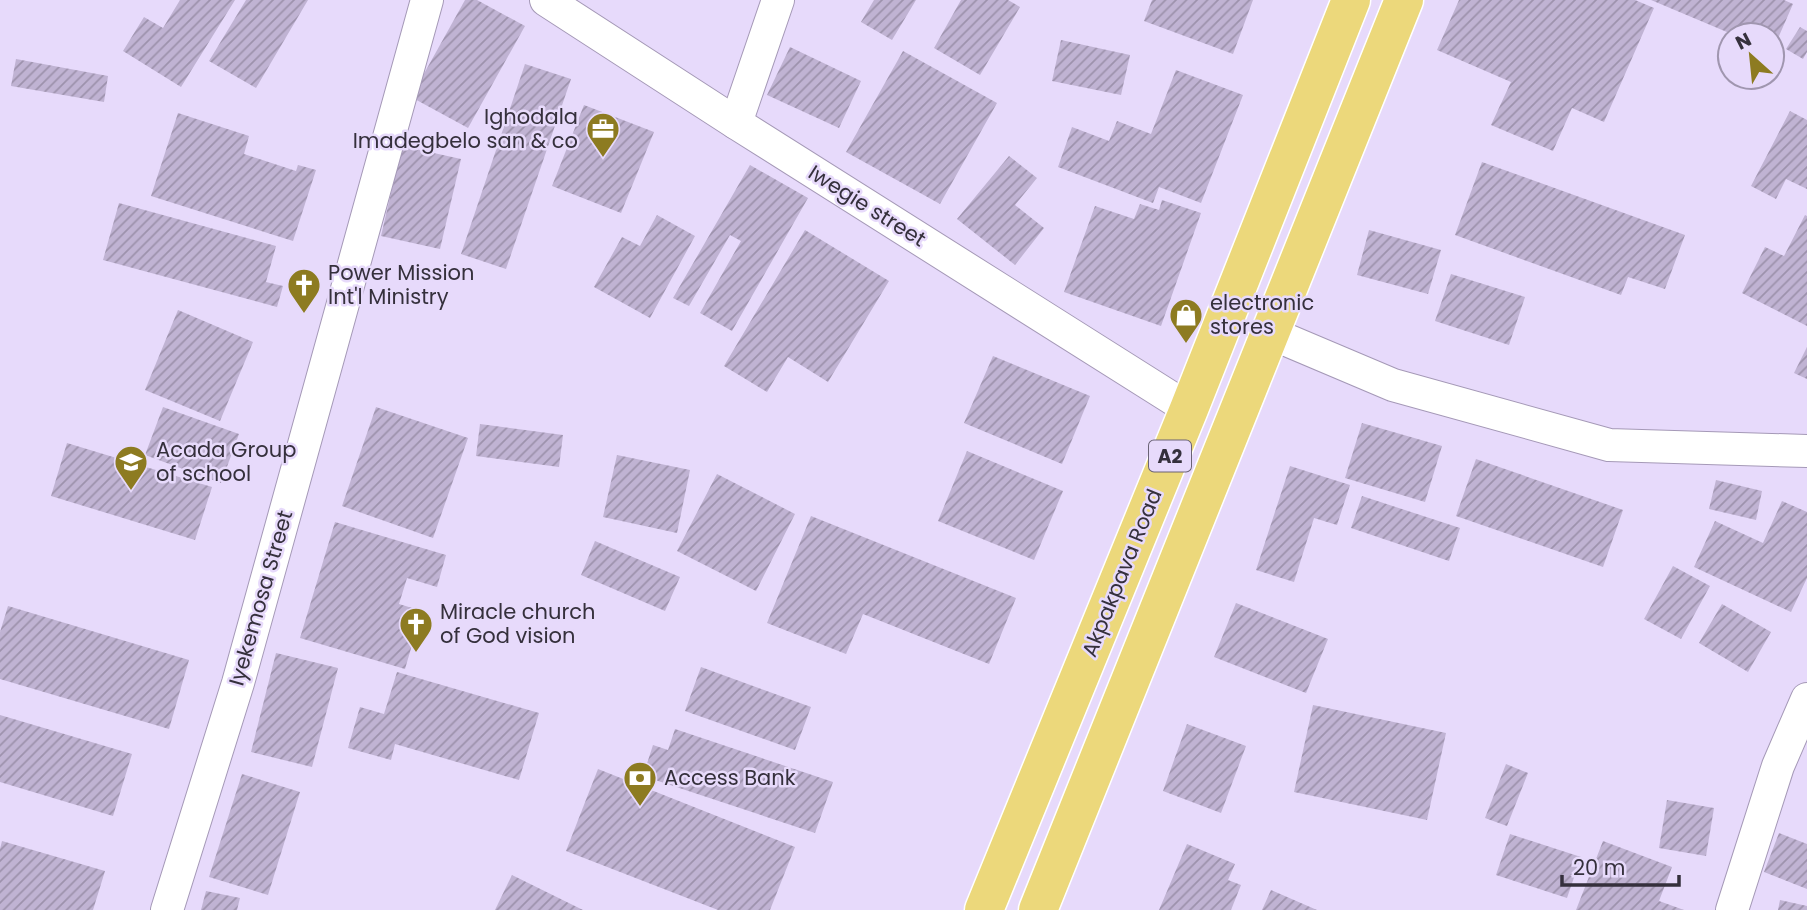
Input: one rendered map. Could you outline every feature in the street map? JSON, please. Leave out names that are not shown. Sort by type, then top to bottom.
[{"type":"highway","name":"Akpakpava Road","points":[[984,910],[1189,409],[1351,0]]},
{"type":"highway","name":"A2","points":[[1038,910],[1404,0]]},
{"type":"street","name":"Iyekemosa Street","points":[[167,910],[238,683],[426,0]]},
{"type":"street","name":"Iwegie street","points":[[546,0],[1189,409]]},
{"type":"street","points":[[736,123],[778,0]]},
{"type":"street","points":[[1270,333],[1393,385],[1609,445],[1807,451]]},
{"type":"street","points":[[1732,910],[1778,766],[1807,699]]},
{"type":"building","points":[[180,0],[235,0],[181,87],[123,51],[144,17],[163,28]]},
{"type":"building","points":[[246,0],[308,0],[256,88],[209,61]]},
{"type":"building","points":[[465,0],[477,0],[525,26],[468,128],[411,97]]},
{"type":"building","points":[[874,0],[916,0],[892,40],[861,22]]},
{"type":"building","points":[[961,0],[1008,0],[1020,7],[980,75],[934,48]]},
{"type":"building","points":[[1152,0],[1253,0],[1233,54],[1144,21]]},
{"type":"building","points":[[1459,0],[1635,0],[1654,8],[1604,122],[1572,108],[1553,151],[1491,125],[1511,82],[1437,50]]},
{"type":"building","points":[[1651,0],[1784,0],[1793,4],[1786,21],[1716,21],[1716,27]]},
{"type":"building","points":[[1800,27],[1807,31],[1807,52],[1803,59],[1786,49]]},
{"type":"building","points":[[1061,40],[1130,55],[1121,95],[1052,81]]},
{"type":"building","points":[[790,47],[861,81],[839,128],[767,95]]},
{"type":"building","points":[[903,51],[997,103],[940,204],[846,152]]},
{"type":"building","points":[[16,59],[108,76],[104,102],[11,86]]},
{"type":"building","points":[[525,64],[571,79],[506,269],[461,254]]},
{"type":"building","points":[[1176,70],[1243,95],[1201,203],[1159,187],[1153,203],[1058,167],[1072,127],[1109,141],[1117,121],[1151,134]]},
{"type":"building","name":"Ighodala Imadegbelo san & co","points":[[584,105],[654,132],[621,213],[552,186]]},
{"type":"building","points":[[1790,111],[1807,120],[1807,189],[1786,179],[1776,199],[1751,186]]},
{"type":"building","points":[[178,113],[249,136],[244,154],[296,171],[298,165],[316,170],[293,241],[151,196]]},
{"type":"building","points":[[402,146],[461,159],[440,249],[381,236]]},
{"type":"building","points":[[1009,156],[1037,178],[1015,205],[1044,228],[1015,265],[957,219]]},
{"type":"building","points":[[1482,162],[1685,235],[1665,289],[1628,277],[1621,295],[1455,235]]},
{"type":"building","points":[[750,165],[808,198],[732,331],[700,313],[741,241],[730,235],[689,306],[673,298]]},
{"type":"building","points":[[1162,200],[1201,213],[1161,326],[1064,292],[1095,206],[1134,219],[1140,204],[1159,210]]},
{"type":"building","points":[[119,203],[276,246],[266,282],[283,286],[277,307],[103,260]]},
{"type":"building","points":[[657,215],[695,236],[650,318],[594,287],[622,237],[640,246]]},
{"type":"building","points":[[1805,215],[1807,326],[1742,293],[1765,247],[1784,256]]},
{"type":"building","points":[[805,230],[889,281],[828,382],[788,357],[767,392],[724,366]]},
{"type":"building","points":[[1369,230],[1441,250],[1428,294],[1357,275]]},
{"type":"building","points":[[1451,274],[1525,297],[1509,345],[1435,321]]},
{"type":"building","points":[[178,310],[253,342],[220,421],[145,390]]},
{"type":"building","points":[[1807,347],[1807,379],[1794,373]]},
{"type":"building","points":[[993,356],[1090,396],[1062,464],[964,423]]},
{"type":"building","points":[[163,407],[239,434],[221,483],[145,455]]},
{"type":"building","points":[[376,407],[468,438],[433,538],[342,506]]},
{"type":"building","points":[[1362,423],[1442,446],[1425,502],[1345,478]]},
{"type":"building","points":[[480,424],[563,435],[559,467],[476,456]]},
{"type":"building","name":"Acada Group of school","points":[[67,443],[212,487],[195,540],[51,496]]},
{"type":"building","points":[[967,451],[1063,491],[1034,560],[938,521]]},
{"type":"building","points":[[617,455],[690,470],[677,533],[603,517]]},
{"type":"building","points":[[1476,459],[1623,510],[1603,567],[1456,516]]},
{"type":"building","points":[[1290,466],[1350,485],[1337,525],[1314,518],[1294,582],[1256,570]]},
{"type":"building","points":[[717,474],[795,514],[756,591],[677,551]]},
{"type":"building","points":[[1716,480],[1762,491],[1756,520],[1709,509]]},
{"type":"building","points":[[1362,496],[1460,528],[1449,561],[1351,528]]},
{"type":"building","points":[[1782,501],[1807,512],[1807,578],[1791,612],[1694,567],[1715,521],[1763,543]]},
{"type":"building","points":[[811,516],[1016,598],[989,664],[863,614],[846,654],[767,623]]},
{"type":"building","points":[[335,522],[446,555],[437,587],[407,578],[399,604],[422,611],[405,669],[300,638]]},
{"type":"building","points":[[595,541],[680,577],[665,611],[581,575]]},
{"type":"building","points":[[1673,566],[1710,586],[1681,639],[1644,619]]},
{"type":"building","points":[[1236,603],[1328,639],[1306,693],[1214,657]]},
{"type":"building","points":[[1722,604],[1771,632],[1748,672],[1699,643]]},
{"type":"building","points":[[8,606],[189,660],[169,729],[0,679],[0,632]]},
{"type":"building","points":[[276,653],[338,668],[312,767],[251,752]]},
{"type":"building","points":[[701,667],[811,707],[795,750],[685,711]]},
{"type":"building","points":[[397,672],[539,713],[519,780],[395,744],[391,760],[348,748],[360,707],[384,714]]},
{"type":"building","points":[[1313,705],[1446,733],[1427,820],[1294,792]]},
{"type":"building","points":[[0,715],[132,754],[113,816],[0,782]]},
{"type":"building","points":[[1187,724],[1246,746],[1221,813],[1163,791]]},
{"type":"building","points":[[675,729],[833,782],[815,833],[643,776],[653,745],[668,750]]},
{"type":"building","points":[[1506,764],[1528,773],[1507,826],[1485,818]]},
{"type":"building","name":"Access Bank","points":[[598,769],[795,847],[770,910],[718,910],[566,851]]},
{"type":"building","points":[[242,774],[300,792],[268,895],[209,877]]},
{"type":"building","points":[[1667,800],[1714,808],[1706,856],[1659,848]]},
{"type":"building","points":[[1779,833],[1807,844],[1807,889],[1764,872]]},
{"type":"building","points":[[1510,834],[1581,857],[1567,898],[1496,875]]},
{"type":"building","points":[[2,841],[105,871],[93,910],[0,910]]},
{"type":"building","points":[[1603,841],[1672,867],[1659,901],[1684,910],[1576,910]]},
{"type":"building","points":[[1187,844],[1235,864],[1228,880],[1241,885],[1231,910],[1159,910]]},
{"type":"building","points":[[512,875],[583,910],[495,910]]},
{"type":"building","points":[[1271,890],[1317,910],[1262,910]]},
{"type":"building","points":[[206,891],[240,898],[237,910],[201,910]]},
{"type":"building","points":[[1780,900],[1807,906],[1807,910],[1778,910]]},
{"type":"place","name":"Ighodala Imadegbelo san & co","points":[[603,159]]},
{"type":"place","name":"Power Mission Int'l Ministry","points":[[304,315]]},
{"type":"place","name":"electronic stores","points":[[1186,345]]},
{"type":"place","name":"Acada Group of school","points":[[131,492]]},
{"type":"place","name":"Miracle church of God vision","points":[[416,654]]},
{"type":"place","name":"Access Bank","points":[[640,808]]}]
